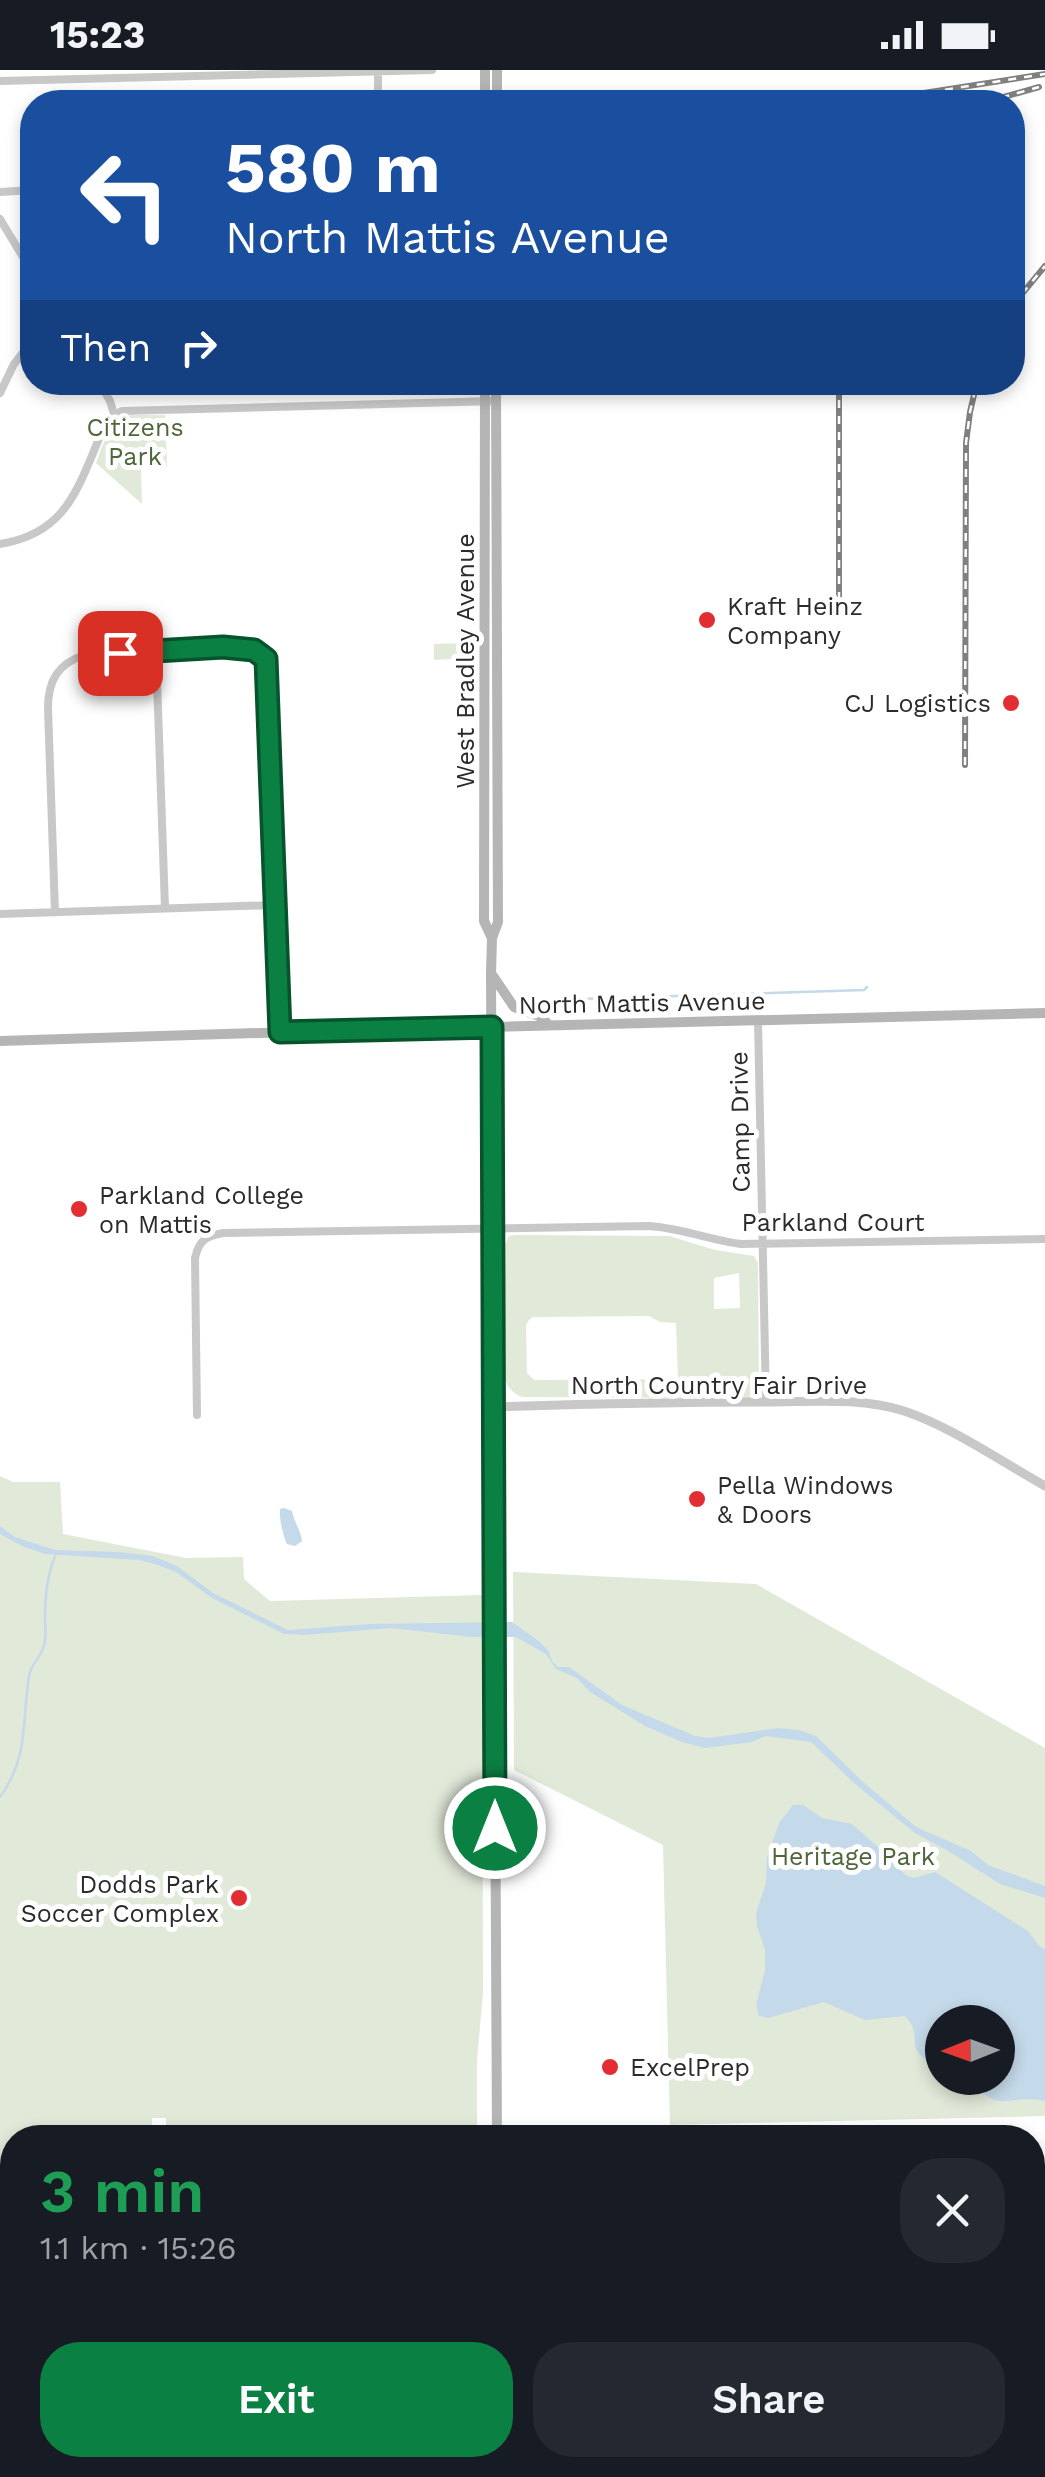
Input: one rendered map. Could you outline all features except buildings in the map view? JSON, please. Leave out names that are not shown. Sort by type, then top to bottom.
[{"type":"main road","name":"West Bradley Avenue","points":[[489,395],[498,922],[492,938],[491,974],[496,2125]]},
{"type":"main road","name":"West Bradley Avenue","points":[[491,401],[493,395]]},
{"type":"main road","points":[[491,974],[514,1007],[539,1016],[550,1026]]},
{"type":"main road","name":"North Mattis Avenue","points":[[0,1041],[1045,1014]]},
{"type":"street","points":[[0,81],[74,75],[432,70]]},
{"type":"street","points":[[0,220],[20,252]]},
{"type":"street","points":[[0,392],[20,356]]},
{"type":"street","points":[[107,395],[114,414]]},
{"type":"street","points":[[0,544],[30,537],[61,515],[79,486],[102,433],[114,414],[122,411],[491,401]]},
{"type":"street","points":[[56,912],[48,708],[55,675],[67,662],[85,655],[223,647],[262,654],[267,663],[280,1032]]},
{"type":"street","points":[[156,651],[165,908]]},
{"type":"street","points":[[0,914],[275,905]]},
{"type":"street","name":"Camp Drive","points":[[758,1020],[766,1402]]},
{"type":"street","name":"Parkland Court","points":[[196,1416],[195,1258],[204,1238],[223,1232],[670,1228],[719,1241],[763,1244],[1045,1239]]},
{"type":"street","name":"North Country Fair Drive","points":[[493,1406],[858,1402],[903,1411],[1045,1486]]},
{"type":"green space","name":"Citizens Park","points":[[125,415],[165,415],[167,467],[141,468],[142,504],[96,463],[110,430]]},
{"type":"green space","points":[[468,643],[468,658],[434,660],[434,644]]},
{"type":"green space","points":[[509,1236],[669,1236],[715,1250],[754,1256],[758,1263],[759,1389],[749,1398],[523,1397],[515,1393],[507,1384],[504,1371],[504,1246]],"holes":[[[739,1273],[740,1308],[714,1309],[714,1278]],[[649,1316],[660,1322],[676,1323],[678,1379],[534,1380],[527,1373],[526,1325],[533,1317]]]},
{"type":"green space","name":"Dodds Park Soccer Complex","points":[[0,1476],[13,1482],[60,1482],[63,1534],[186,1558],[243,1557],[244,1579],[270,1601],[482,1595],[483,1993],[477,2125],[166,2125],[166,2118],[152,2118],[152,2125],[0,2125]]},
{"type":"green space","name":"Heritage Park","points":[[513,1572],[756,1584],[1045,1748],[1045,2116],[670,2125],[663,1845],[514,1770]]},
{"type":"water","points":[[280,1509],[292,1511],[301,1537],[302,1541],[295,1546],[287,1544],[284,1536]]},
{"type":"water","points":[[0,1526],[15,1537],[55,1550],[153,1556],[177,1566],[213,1593],[288,1630],[370,1624],[512,1622],[540,1642],[558,1667],[569,1667],[622,1705],[695,1736],[710,1738],[778,1728],[816,1736],[916,1827],[971,1851],[988,1865],[1045,1886],[1045,1898],[1000,1884],[915,1833],[811,1742],[766,1736],[752,1742],[705,1748],[682,1742],[645,1726],[590,1692],[577,1678],[556,1669],[546,1654],[516,1637],[472,1637],[391,1628],[284,1634],[212,1598],[176,1572],[158,1565],[140,1560],[45,1554],[0,1534]]},
{"type":"water","points":[[793,1805],[803,1805],[822,1818],[852,1824],[906,1875],[914,1878],[935,1872],[1028,1931],[1045,1949],[1045,2101],[1004,2101],[986,2095],[1015,2095],[1015,2005],[925,2005],[925,2058],[916,2049],[914,2031],[905,2016],[865,2020],[824,2002],[768,2018],[759,2016],[756,2005],[765,1970],[765,1950],[756,1913],[779,1823]]},
{"type":"waterway","points":[[534,997],[548,1000],[867,987]]},
{"type":"waterway","points":[[0,1797],[20,1753],[29,1676],[44,1646],[46,1594],[55,1556]]},
{"type":"railway","points":[[943,90],[1045,74]]},
{"type":"railway","points":[[1025,91],[1039,87]]},
{"type":"railway","points":[[1025,290],[1045,266]]},
{"type":"railway","points":[[839,395],[839,616]]},
{"type":"railway","points":[[965,765],[966,443],[974,395]]},
{"type":"place","name":"Kraft Heinz Company","points":[[707,620]]},
{"type":"place","name":"CJ Logistics","points":[[1011,703]]},
{"type":"place","name":"Parkland College on Mattis","points":[[79,1209]]},
{"type":"place","name":"Pella Windows & Doors","points":[[697,1499]]},
{"type":"place","name":"Dodds Park Soccer Complex","points":[[239,1898]]},
{"type":"place","name":"ExcelPrep","points":[[610,2067]]},
{"type":"route","points":[[120,653],[223,647],[254,650],[266,659],[280,1032],[492,1027],[495,1828]]}]
